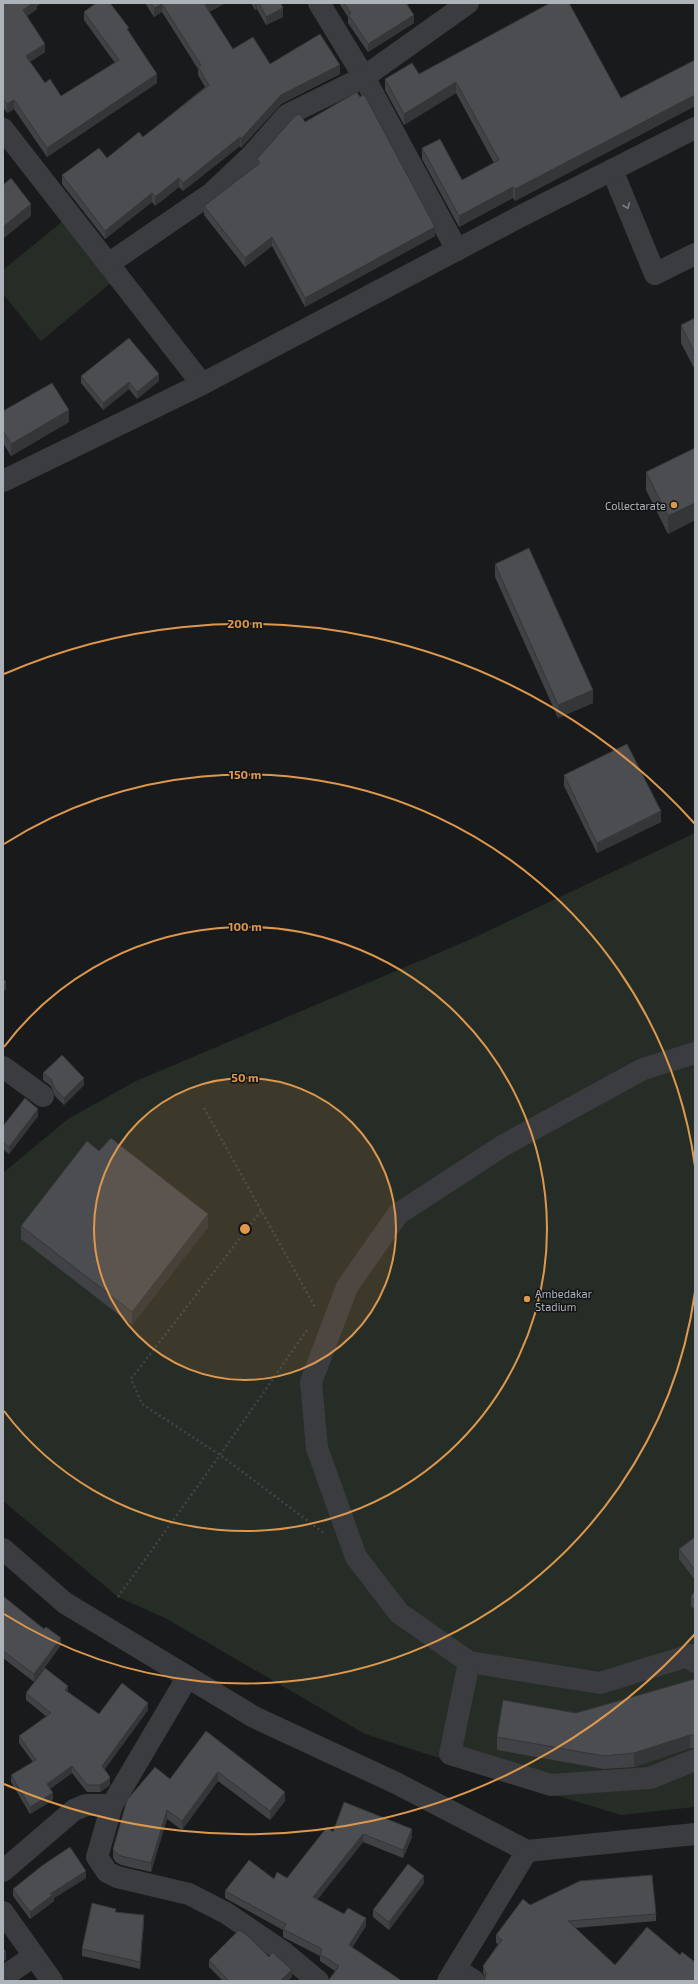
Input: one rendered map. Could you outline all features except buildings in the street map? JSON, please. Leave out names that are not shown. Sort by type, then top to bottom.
[{"type":"street","points":[[319,3],[364,77],[458,250]]},
{"type":"street","points":[[108,264],[212,194],[251,156],[287,115],[364,77],[468,3]]},
{"type":"street","points":[[3,481],[202,384],[695,128]]},
{"type":"street","points":[[3,129],[202,384]]},
{"type":"street","points":[[612,170],[655,274],[695,254]]},
{"type":"street","points":[[695,1053],[643,1069],[504,1145],[398,1214],[347,1287],[311,1382],[317,1448],[356,1557],[399,1613],[469,1662],[600,1683],[691,1655],[695,1662]]},
{"type":"street","points":[[3,1067],[43,1096]]},
{"type":"street","points":[[3,1549],[65,1603],[187,1678],[254,1717],[396,1783],[527,1851],[695,1834]]},
{"type":"street","points":[[469,1662],[450,1754],[551,1784],[650,1778],[695,1760]]},
{"type":"street","points":[[187,1678],[112,1805],[98,1857],[107,1872],[117,1877],[189,1894],[226,1913],[276,1947],[318,1981]]},
{"type":"street","points":[[3,1871],[74,1810],[86,1805],[112,1805]]},
{"type":"street","points":[[474,1981],[452,1975],[527,1851]]},
{"type":"street","points":[[3,1912],[52,1981]]},
{"type":"street","points":[[3,1977],[34,1956]]},
{"type":"path","points":[[204,1108],[318,1314]]},
{"type":"path","points":[[261,1211],[131,1378],[142,1404],[220,1455],[356,1557]]},
{"type":"path","points":[[118,1597],[220,1455],[309,1326]]},
{"type":"shaded area","points":[[63,221],[113,281],[41,341],[3,294],[3,270]]},
{"type":"shaded area","points":[[695,833],[695,1807],[621,1815],[365,1734],[167,1619],[118,1597],[3,1501],[3,1173],[68,1119],[136,1081],[469,940]]},
{"type":"place","name":"Collectarate","points":[[674,505]]},
{"type":"place","name":"Ambedakar Stadium","points":[[527,1299]]}]
